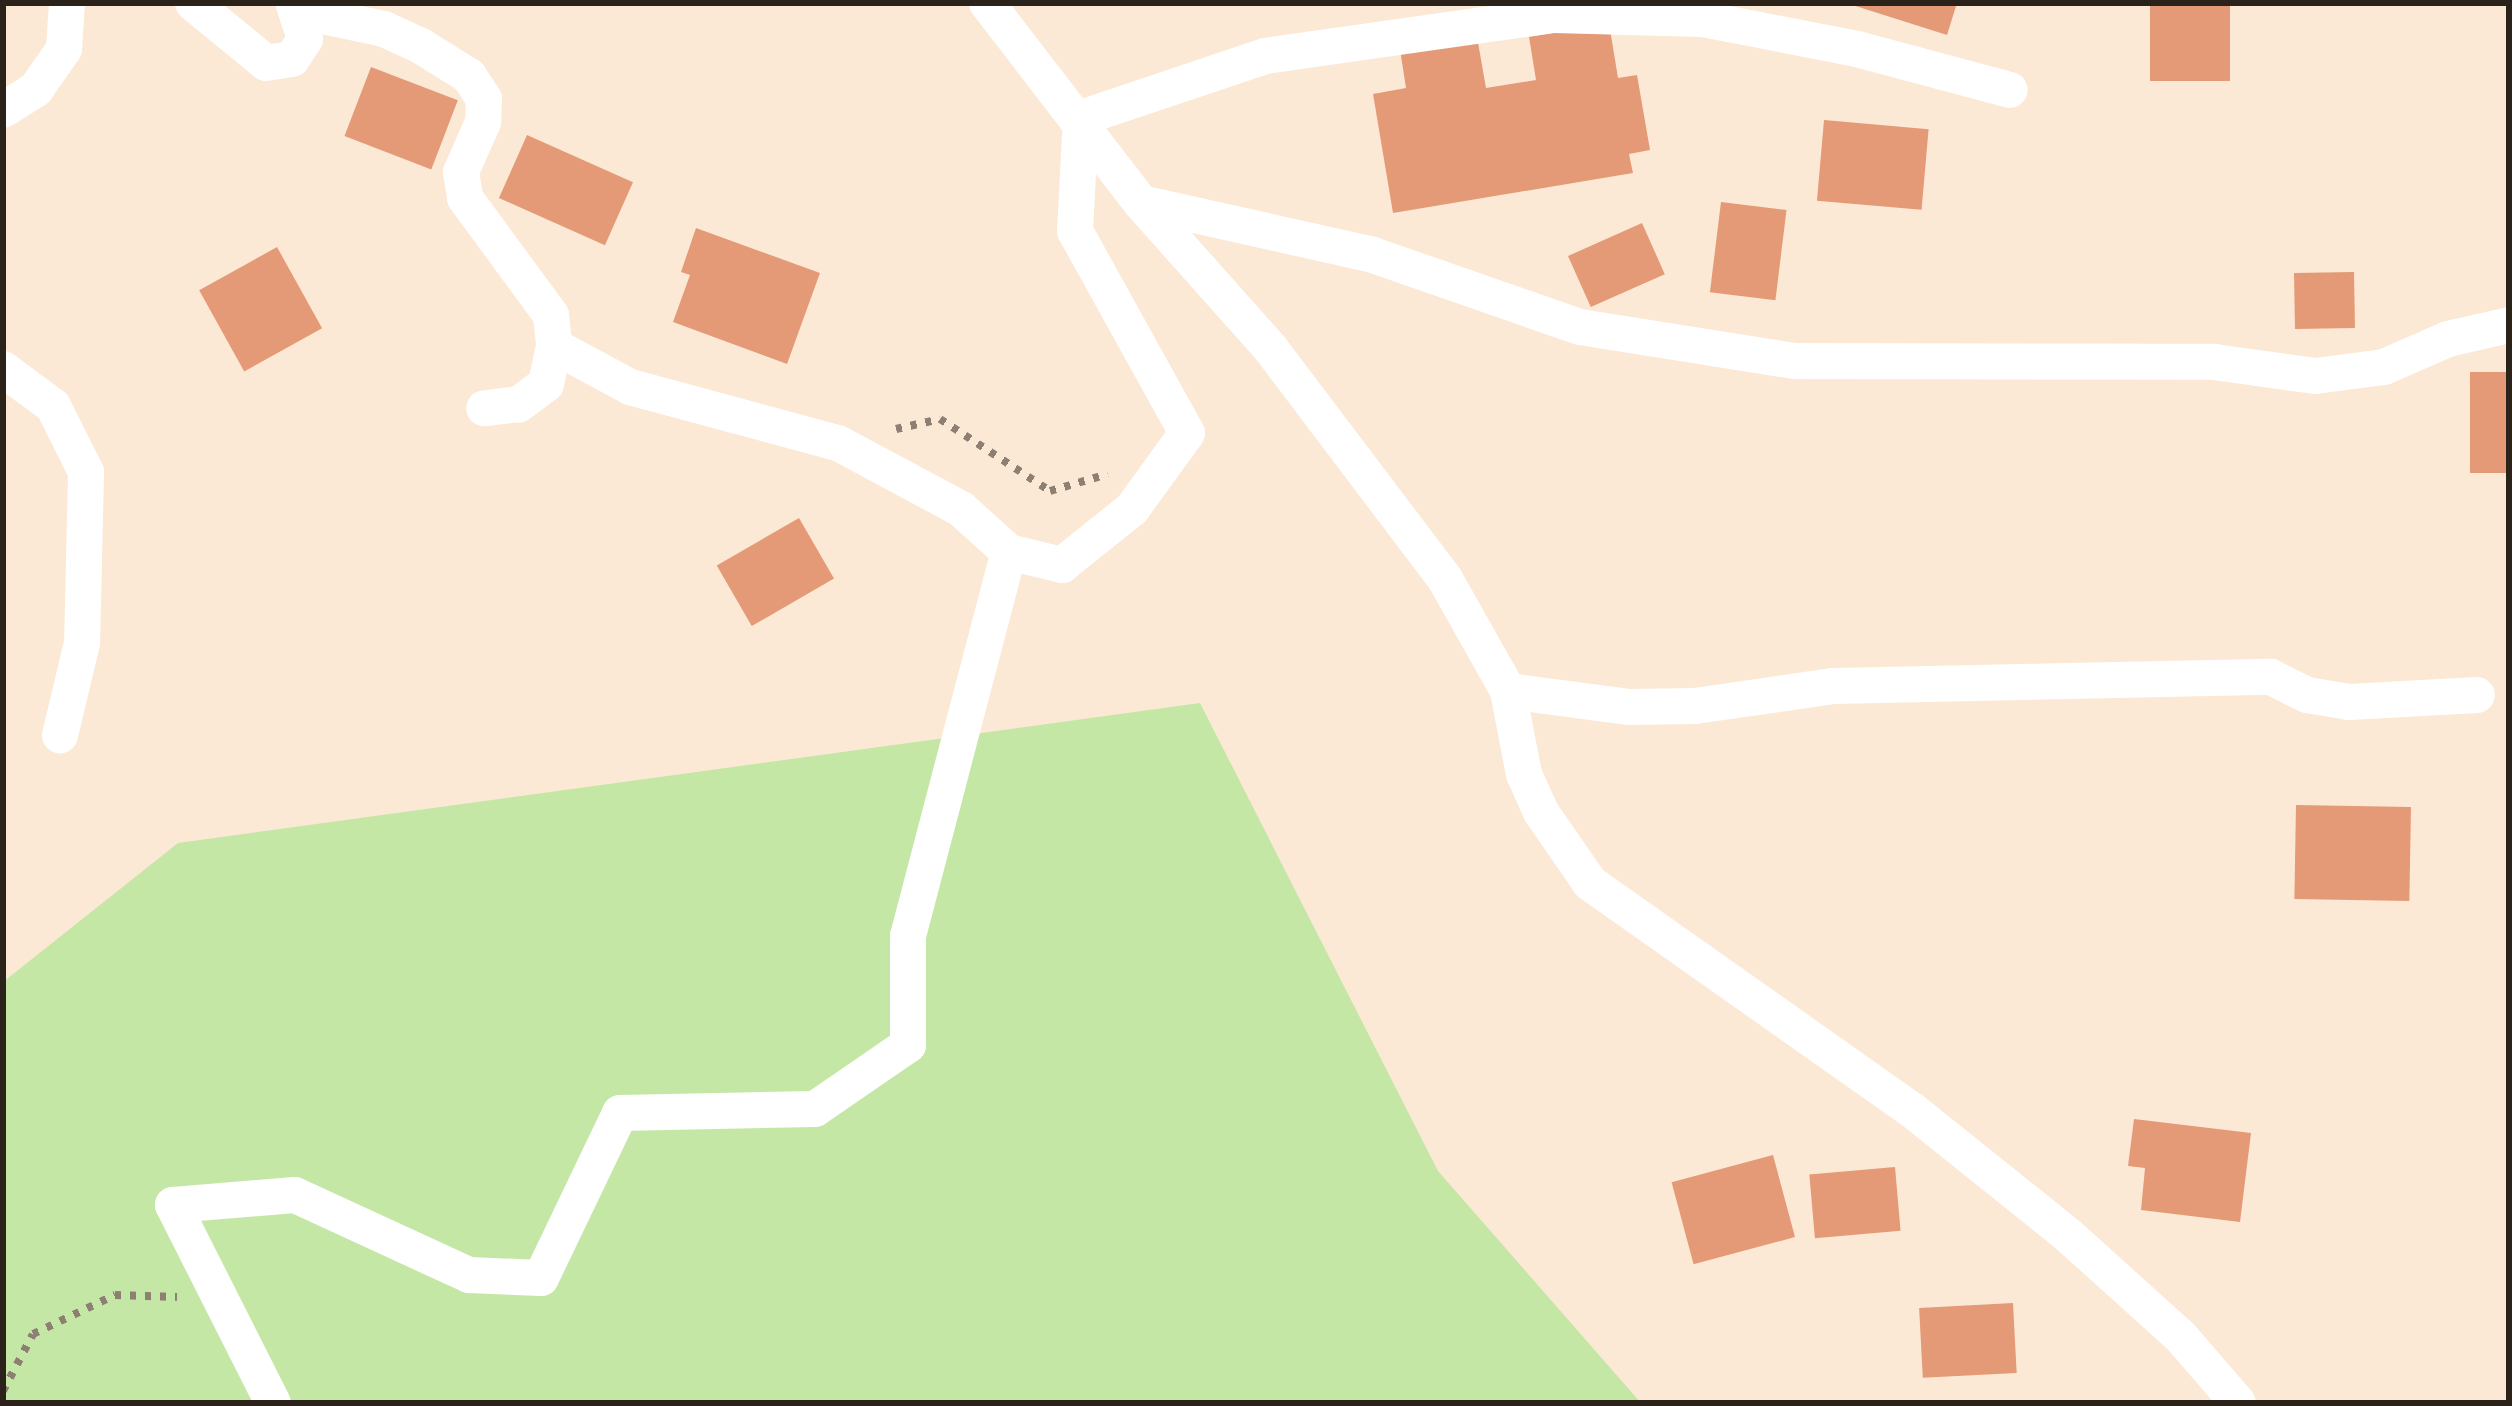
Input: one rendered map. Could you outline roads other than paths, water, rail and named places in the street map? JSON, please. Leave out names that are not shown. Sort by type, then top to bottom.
[{"type":"street","points":[[3,110],[36,89],[64,49],[67,3]]},
{"type":"street","points":[[193,3],[266,63],[292,59],[305,40],[296,7],[384,29],[469,76],[484,99],[483,122],[460,172],[465,198],[551,315],[554,346],[546,383],[519,404],[484,408]]},
{"type":"street","points":[[987,3],[1081,118],[1141,202],[1271,350],[1430,560],[1508,692],[1525,774],[1561,847],[1590,883],[1912,1111],[2052,1222],[2181,1336],[2238,1403]]},
{"type":"street","points":[[1081,118],[1265,56],[1554,14],[1703,19],[1857,49],[2010,90]]},
{"type":"street","points":[[554,346],[630,387],[838,443],[961,509],[1009,552],[1062,565],[1132,509],[1187,433],[1075,231],[1081,118]]},
{"type":"street","points":[[1141,202],[1372,255],[1580,327],[1794,361],[2214,362],[2315,376],[2384,367],[2448,339],[2509,325]]},
{"type":"street","points":[[3,369],[53,406],[86,472],[82,643],[61,735]]},
{"type":"street","points":[[273,1403],[173,1205],[295,1195],[469,1275],[541,1278],[620,1113],[815,1109],[908,1045],[908,936],[1009,552]]},
{"type":"street","points":[[1508,692],[1652,707],[1833,686],[2271,677],[2306,695],[2349,702],[2477,695]]}]
